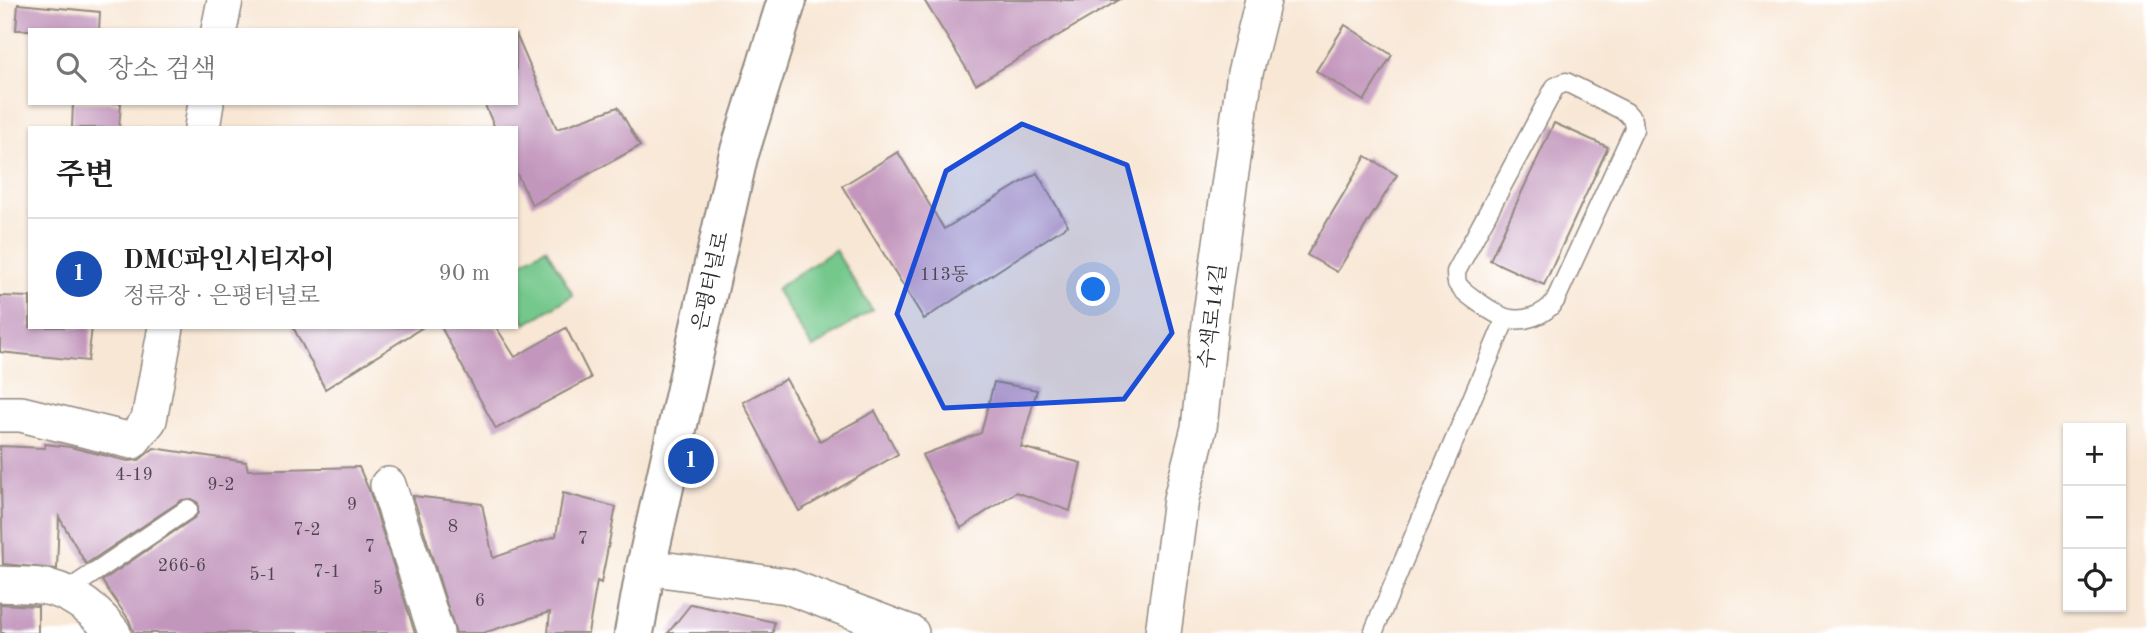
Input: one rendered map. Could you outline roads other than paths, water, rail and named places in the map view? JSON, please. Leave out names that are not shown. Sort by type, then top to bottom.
[{"type":"main road","name":"은평터널로","points":[[634,633],[646,567],[738,157],[788,0]]},
{"type":"street","points":[[219,28],[225,0]]},
{"type":"street","name":"수색로14길","points":[[1163,633],[1181,499],[1199,428],[1211,314],[1245,73],[1263,0]]},
{"type":"street","points":[[202,126],[206,105]]},
{"type":"street","points":[[0,414],[21,414],[132,441],[149,420],[166,329]]},
{"type":"street","points":[[388,485],[436,633]]},
{"type":"street","points":[[646,567],[787,586],[911,633]]},
{"type":"street","points":[[0,584],[50,587],[64,593],[100,615],[113,633]]},
{"type":"lane","points":[[1566,82],[1626,112],[1633,120],[1634,129],[1555,301],[1547,312],[1539,315],[1506,318],[1465,293],[1457,283],[1456,272],[1555,87],[1566,82]]},
{"type":"lane","points":[[1373,633],[1506,318]]},
{"type":"lane","points":[[64,593],[188,509]]},
{"type":"place","name":"DMC파인시티자이","points":[[691,461]]}]
